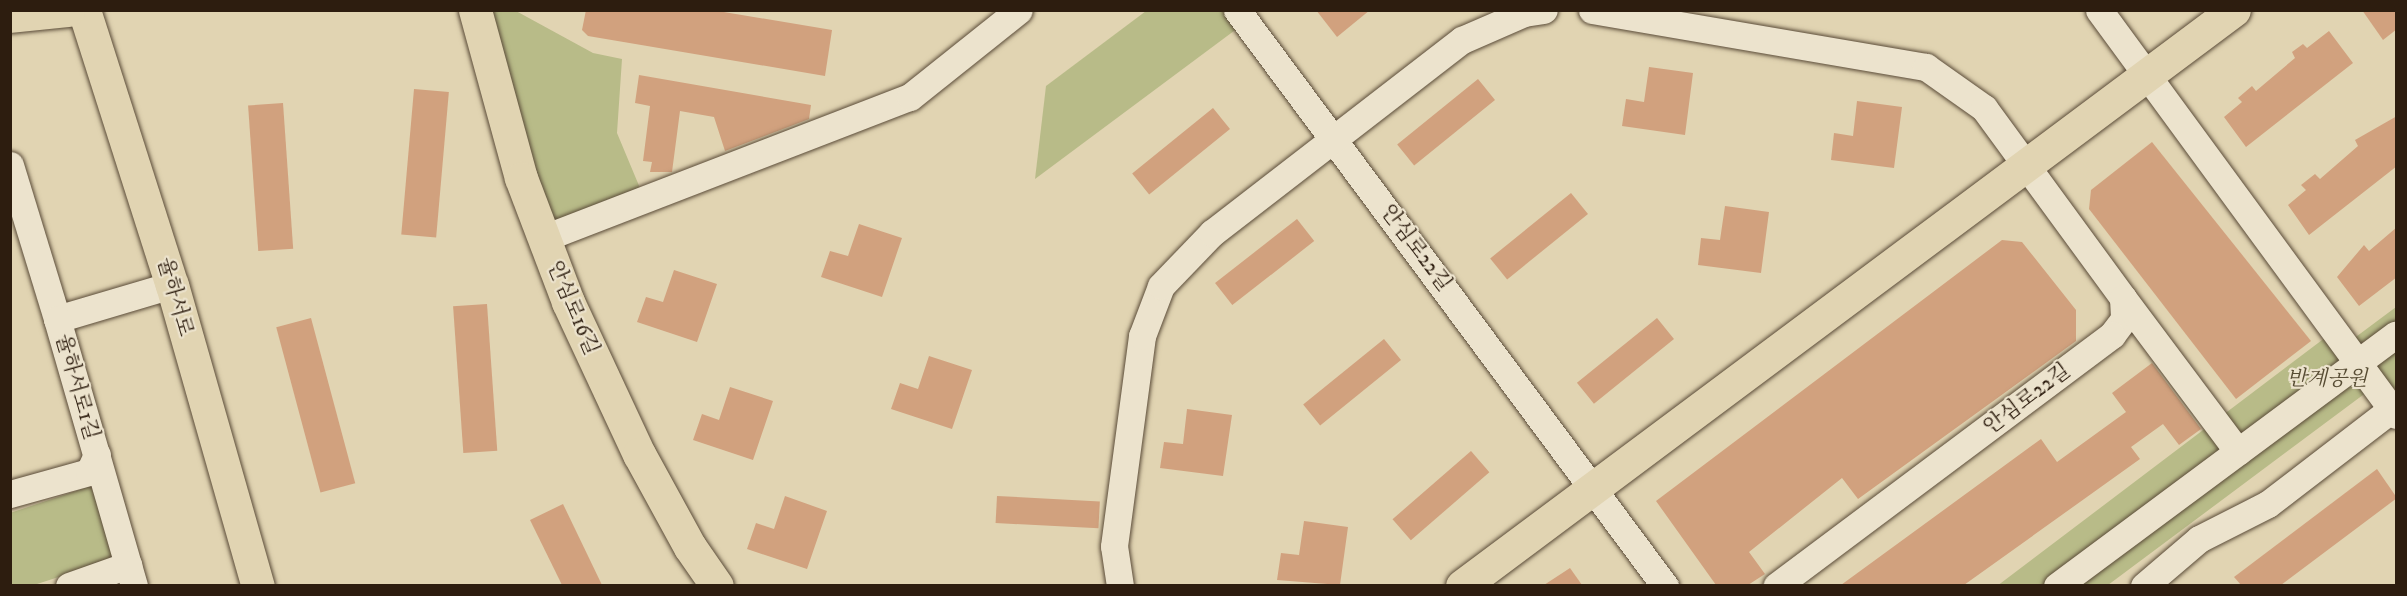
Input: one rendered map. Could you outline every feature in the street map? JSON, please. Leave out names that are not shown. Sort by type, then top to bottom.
[{"type":"main road","points":[[10,16],[68,10]]},
{"type":"main road","name":"율하서로","points":[[84,10],[172,285],[258,585]]},
{"type":"main road","name":"안심로16길","points":[[475,10],[521,178],[544,238],[639,454],[690,547],[717,585]]},
{"type":"main road","points":[[1462,585],[2234,10]]},
{"type":"street","points":[[544,238],[910,97],[1019,10]]},
{"type":"street","name":"안심로22길","points":[[1237,10],[1665,585]]},
{"type":"street","points":[[1120,585],[1114,546],[1141,347],[1161,286],[1212,233],[1462,40],[1524,13],[1544,10]]},
{"type":"street","points":[[1592,10],[1926,67],[1984,108],[2023,167],[2238,452]]},
{"type":"street","points":[[2099,10],[2394,412],[2268,504],[2199,539],[2144,585]]},
{"type":"street","name":"율하서로1길","points":[[10,165],[131,575],[69,585]]},
{"type":"street","name":"율하서로1길","points":[[57,319],[172,285]]},
{"type":"street","name":"안심로22길","points":[[1776,585],[2112,335],[2124,319],[2123,298]]},
{"type":"street","points":[[2057,585],[2397,334]]},
{"type":"street","name":"율하서로1길","points":[[10,494],[88,472],[97,456]]},
{"type":"green space","points":[[475,11],[516,11],[593,53],[622,59],[617,133],[645,200],[544,238]]},
{"type":"green space","points":[[1146,11],[1237,11],[1246,22],[1035,179],[1046,86]]},
{"type":"green space","name":"반계공원","points":[[2396,307],[2396,415],[2375,386],[2108,585],[1997,586],[2334,331],[2345,345]]},
{"type":"green space","points":[[91,486],[114,559],[34,585],[11,585],[10,513]]},
{"type":"building","points":[[586,10],[712,10],[832,30],[825,76],[588,36],[582,30]]},
{"type":"building","points":[[1316,10],[1370,10],[1337,37]]},
{"type":"building","points":[[2362,10],[2397,10],[2397,29],[2383,40]]},
{"type":"building","points":[[2329,31],[2353,63],[2246,147],[2224,117],[2242,102],[2238,98],[2252,86],[2256,91],[2295,58],[2292,52],[2303,44],[2307,48]]},
{"type":"building","points":[[1649,67],[1693,73],[1685,135],[1622,126],[1626,99],[1644,102]]},
{"type":"building","points":[[639,75],[811,105],[809,119],[725,151],[714,117],[680,111],[672,172],[650,172],[652,162],[643,161],[650,106],[635,103]]},
{"type":"building","points":[[1478,79],[1495,100],[1414,165],[1397,144]]},
{"type":"building","points":[[414,89],[449,92],[436,237],[401,234]]},
{"type":"building","points":[[1857,101],[1902,107],[1894,168],[1831,160],[1834,133],[1853,136]]},
{"type":"building","points":[[283,103],[293,249],[258,251],[248,105]]},
{"type":"building","points":[[1213,108],[1230,129],[1149,194],[1132,173]]},
{"type":"building","points":[[2397,116],[2397,166],[2309,235],[2288,205],[2306,190],[2301,185],[2315,174],[2320,179],[2358,146],[2355,140]]},
{"type":"building","points":[[2152,142],[2311,341],[2236,399],[2089,209],[2091,190]]},
{"type":"building","points":[[1571,193],[1588,214],[1507,279],[1490,258]]},
{"type":"building","points":[[1725,206],[1769,212],[1761,273],[1698,265],[1701,238],[1720,240]]},
{"type":"building","points":[[1297,219],[1314,241],[1232,305],[1215,283]]},
{"type":"building","points":[[859,224],[902,238],[882,297],[821,277],[830,251],[848,256]]},
{"type":"building","points":[[2397,227],[2397,277],[2359,306],[2337,277],[2364,245],[2369,251]]},
{"type":"building","points":[[2002,240],[2022,242],[2076,310],[2076,341],[1858,499],[1842,478],[1749,552],[1765,574],[1748,585],[1716,585],[1656,501]]},
{"type":"building","points":[[674,270],[717,284],[697,342],[637,322],[646,297],[663,302]]},
{"type":"building","points":[[487,304],[497,451],[463,453],[453,306]]},
{"type":"building","points":[[311,318],[355,483],[320,492],[276,327]]},
{"type":"building","points":[[1657,318],[1674,339],[1594,404],[1577,383]]},
{"type":"building","points":[[1384,339],[1401,360],[1320,425],[1303,404]]},
{"type":"building","points":[[929,356],[972,370],[952,429],[891,409],[900,383],[918,389]]},
{"type":"building","points":[[2152,363],[2201,429],[2179,445],[2163,424],[2131,447],[2140,459],[1964,585],[1841,585],[2041,439],[2057,462],[2126,412],[2112,393]]},
{"type":"building","points":[[730,387],[773,401],[753,460],[693,440],[702,414],[719,420]]},
{"type":"building","points":[[1187,409],[1232,415],[1223,476],[1160,468],[1164,442],[1183,444]]},
{"type":"building","points":[[1471,451],[1489,472],[1411,540],[1393,519]]},
{"type":"building","points":[[2377,469],[2397,498],[2281,585],[2241,585],[2234,577]]},
{"type":"building","points":[[785,496],[827,511],[807,569],[747,549],[756,523],[774,529]]},
{"type":"building","points":[[997,496],[1100,501],[1098,528],[996,523]]},
{"type":"building","points":[[563,504],[602,585],[562,585],[530,520]]},
{"type":"building","points":[[1304,521],[1348,527],[1340,585],[1277,580],[1281,553],[1299,555]]},
{"type":"building","points":[[1570,568],[1582,585],[1544,585]]}]
